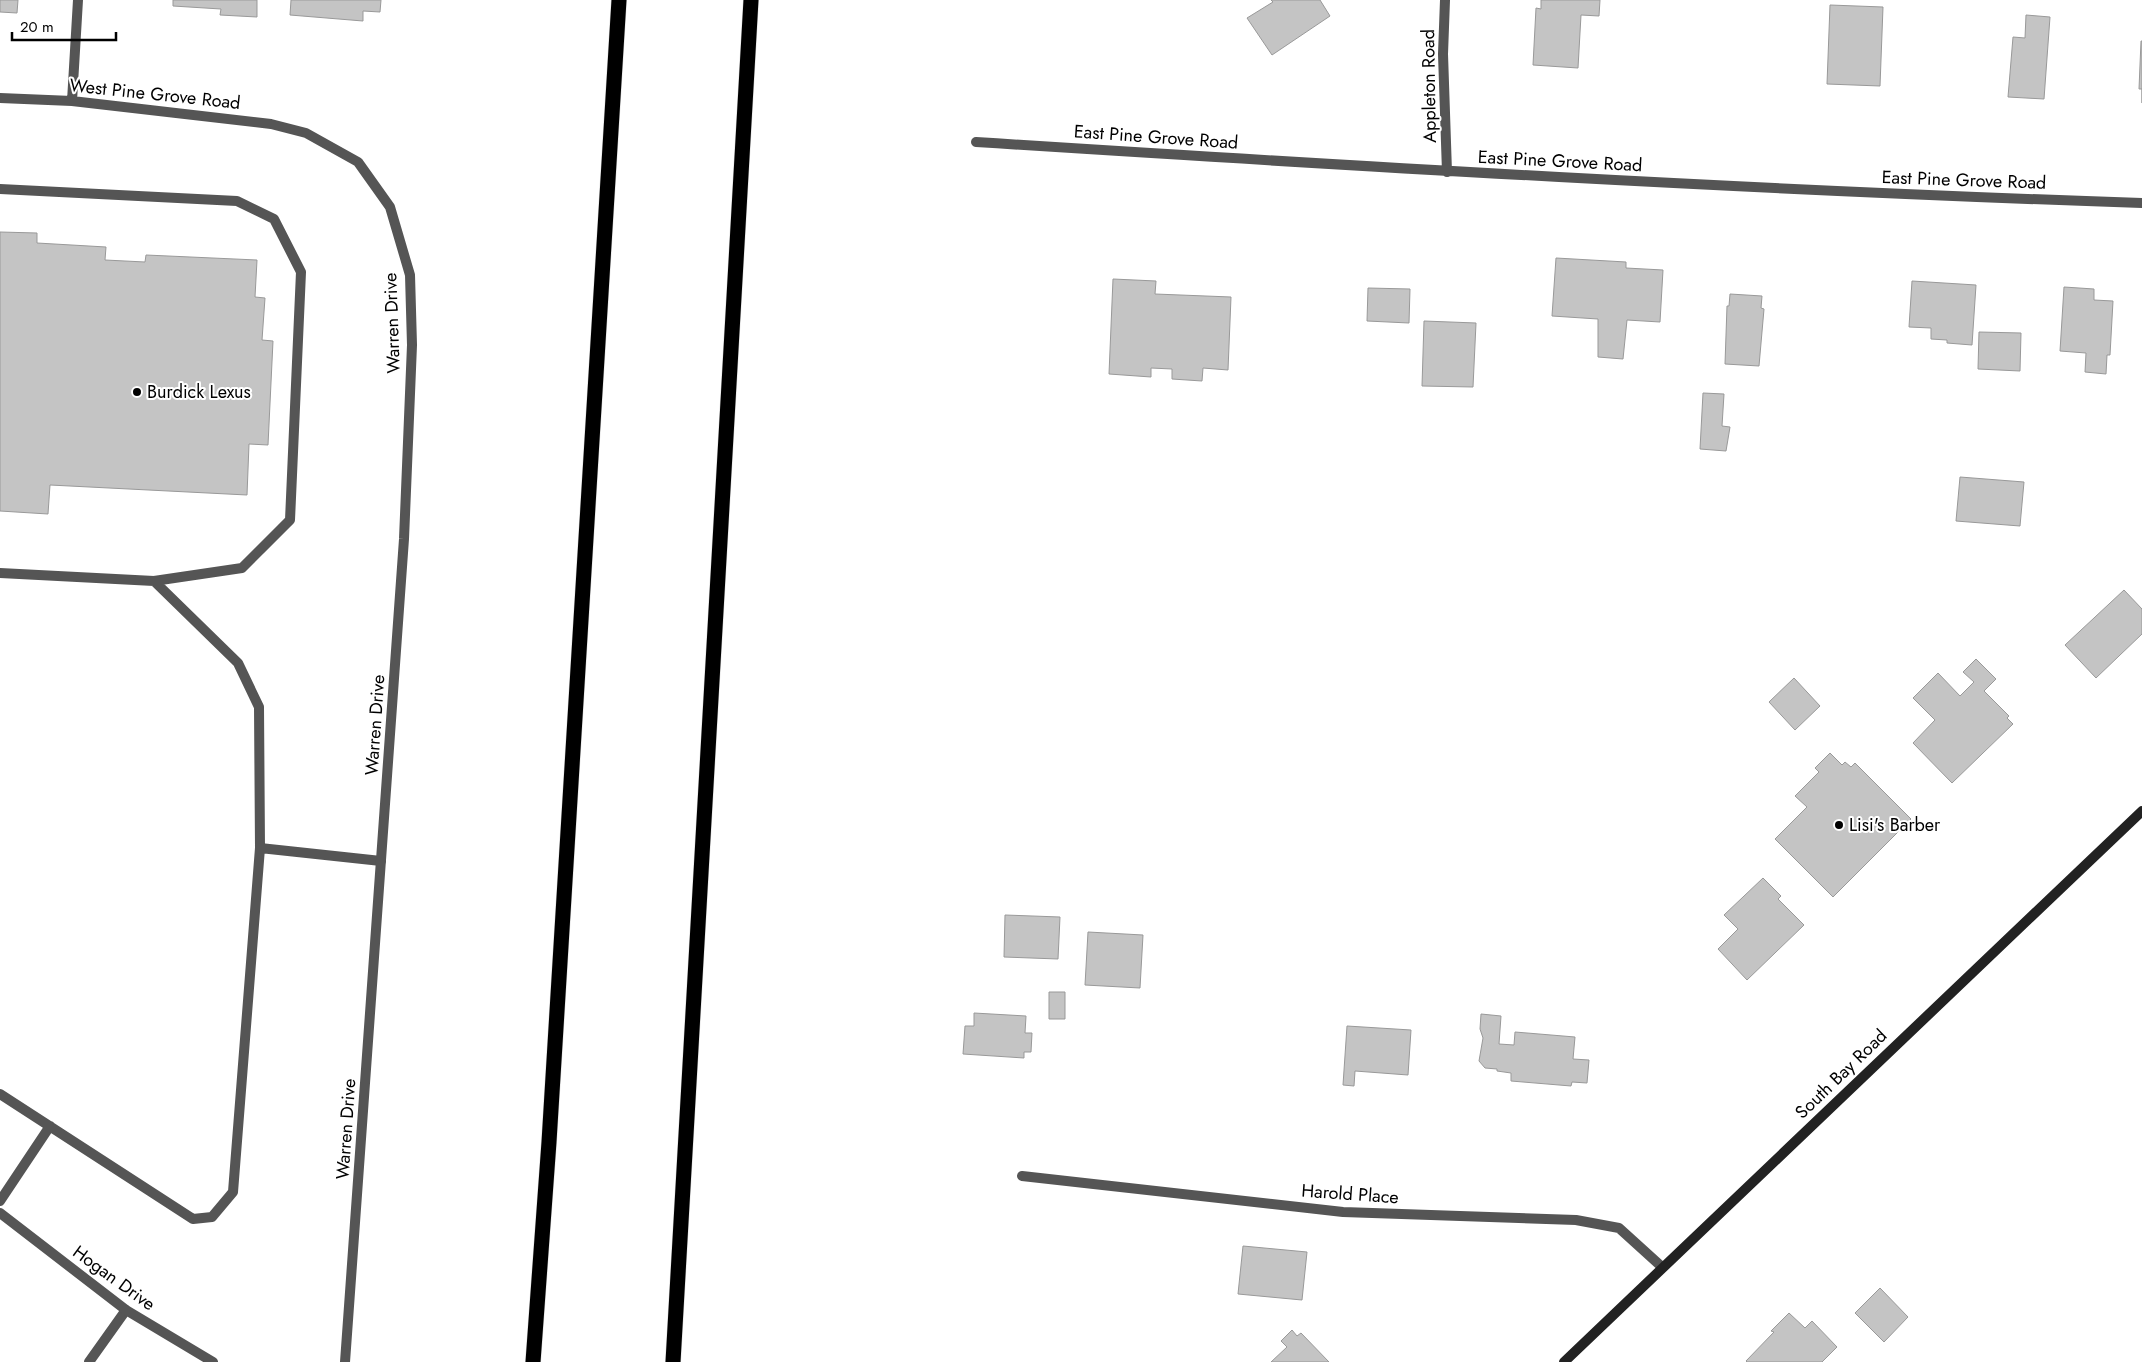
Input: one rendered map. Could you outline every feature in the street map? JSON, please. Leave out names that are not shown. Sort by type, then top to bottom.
[{"type":"highway","points":[[533,1362],[549,1142],[620,0]]},
{"type":"highway","points":[[673,1362],[751,0]]},
{"type":"highway","points":[[542,1362],[549,1142]]},
{"type":"street","points":[[72,101],[78,0]]},
{"type":"street","name":"Appleton Road","points":[[1445,0],[1443,54],[1447,172]]},
{"type":"street","name":"West Pine Grove Road","points":[[0,98],[72,101],[271,124],[306,132]]},
{"type":"street","name":"Warren Drive","points":[[306,132],[358,162],[390,207],[410,275],[412,345],[405,530],[345,1362]]},
{"type":"street","name":"East Pine Grove Road","points":[[976,142],[1447,172],[1994,198],[2142,203]]},
{"type":"street","points":[[0,189],[237,200],[274,219],[301,272],[290,520],[242,568],[154,581],[0,573]]},
{"type":"street","points":[[0,1094],[193,1219],[212,1217],[233,1192],[260,848],[259,707],[238,663],[154,581]]},
{"type":"street","name":"South Bay Road","points":[[1564,1362],[2142,811]]},
{"type":"street","points":[[260,848],[381,861]]},
{"type":"street","points":[[0,1201],[50,1126]]},
{"type":"street","name":"Harold Place","points":[[1022,1176],[1343,1212],[1576,1220],[1619,1228],[1662,1267]]},
{"type":"street","name":"Hogan Drive","points":[[0,1213],[126,1310],[194,1353],[213,1362]]},
{"type":"street","points":[[88,1362],[126,1310]]},
{"type":"building","points":[[0,0],[18,0],[17,13],[0,12]]},
{"type":"building","points":[[173,0],[257,0],[257,17],[220,15],[221,9],[173,6]]},
{"type":"building","points":[[291,0],[381,0],[380,12],[363,11],[363,21],[290,15]]},
{"type":"building","points":[[1271,0],[1320,0],[1330,16],[1272,55],[1247,18],[1273,2]]},
{"type":"building","points":[[1541,0],[1600,0],[1599,16],[1581,15],[1578,68],[1533,65],[1536,8],[1541,9]]},
{"type":"building","points":[[1830,5],[1883,7],[1880,86],[1827,84]]},
{"type":"building","points":[[2026,15],[2050,17],[2044,99],[2008,97],[2013,37],[2025,38]]},
{"type":"building","points":[[2141,41],[2142,89],[2139,89]]},
{"type":"building","points":[[0,232],[37,233],[37,243],[106,247],[105,260],[145,262],[146,255],[257,260],[255,297],[265,298],[262,340],[273,341],[268,445],[249,444],[247,495],[50,485],[48,514],[0,511]]},
{"type":"building","points":[[1556,258],[1626,262],[1626,268],[1663,270],[1660,322],[1627,320],[1623,359],[1598,357],[1598,319],[1552,316]]},
{"type":"building","points":[[1113,279],[1156,281],[1155,294],[1231,297],[1228,370],[1203,368],[1202,381],[1172,379],[1172,369],[1151,368],[1151,377],[1109,374]]},
{"type":"building","points":[[1912,281],[1976,285],[1972,345],[1947,343],[1947,340],[1931,339],[1931,328],[1909,327]]},
{"type":"building","points":[[2064,287],[2094,289],[2094,300],[2113,301],[2110,355],[2107,355],[2106,374],[2085,372],[2086,353],[2060,351]]},
{"type":"building","points":[[1368,288],[1410,289],[1409,323],[1367,321]]},
{"type":"building","points":[[1730,294],[1762,296],[1761,308],[1764,309],[1759,366],[1725,364],[1727,306],[1729,306]]},
{"type":"building","points":[[1424,321],[1476,323],[1473,387],[1422,386]]},
{"type":"building","points":[[1979,332],[2021,333],[2020,371],[1978,369]]},
{"type":"building","points":[[1703,393],[1724,394],[1722,426],[1730,427],[1726,451],[1700,449]]},
{"type":"building","points":[[1960,477],[2024,482],[2020,526],[1956,521]]},
{"type":"building","points":[[2124,590],[2142,609],[2142,634],[2096,678],[2065,645]]},
{"type":"building","points":[[1976,659],[1996,679],[1984,691],[2009,716],[2007,718],[2013,724],[1952,783],[1913,743],[1935,720],[1913,698],[1938,673],[1960,696],[1974,682],[1963,672]]},
{"type":"building","points":[[1794,678],[1820,706],[1795,730],[1769,702]]},
{"type":"building","points":[[1830,753],[1842,765],[1845,762],[1851,767],[1855,763],[1911,819],[1833,897],[1775,839],[1807,807],[1795,796],[1819,772],[1815,768]]},
{"type":"building","points":[[1763,878],[1781,896],[1778,899],[1804,925],[1747,980],[1718,949],[1738,929],[1724,915]]},
{"type":"building","points":[[1005,915],[1060,917],[1058,959],[1004,957]]},
{"type":"building","points":[[1088,932],[1143,935],[1140,988],[1085,985]]},
{"type":"building","points":[[1049,992],[1065,992],[1065,1019],[1049,1019]]},
{"type":"building","points":[[974,1013],[1026,1016],[1025,1033],[1032,1033],[1031,1052],[1024,1052],[1024,1058],[963,1054],[965,1026],[974,1026]]},
{"type":"building","points":[[1481,1014],[1501,1016],[1499,1044],[1514,1045],[1515,1032],[1575,1037],[1573,1059],[1589,1060],[1587,1083],[1572,1082],[1571,1086],[1511,1081],[1511,1073],[1485,1068],[1479,1061],[1483,1038],[1480,1029]]},
{"type":"building","points":[[1347,1026],[1411,1030],[1408,1075],[1355,1071],[1354,1086],[1343,1085]]},
{"type":"building","points":[[1243,1246],[1307,1252],[1302,1300],[1238,1294]]},
{"type":"building","points":[[1880,1288],[1908,1317],[1884,1342],[1855,1313]]},
{"type":"building","points":[[1789,1313],[1805,1328],[1812,1321],[1837,1347],[1822,1362],[1747,1362],[1774,1332],[1771,1331]]},
{"type":"building","points":[[1292,1330],[1297,1336],[1301,1333],[1329,1362],[1271,1362],[1287,1347],[1281,1341]]},
{"type":"place","name":"Burdick Lexus","points":[[137,392]]},
{"type":"place","name":"Lisi's Barber","points":[[1839,825]]}]
